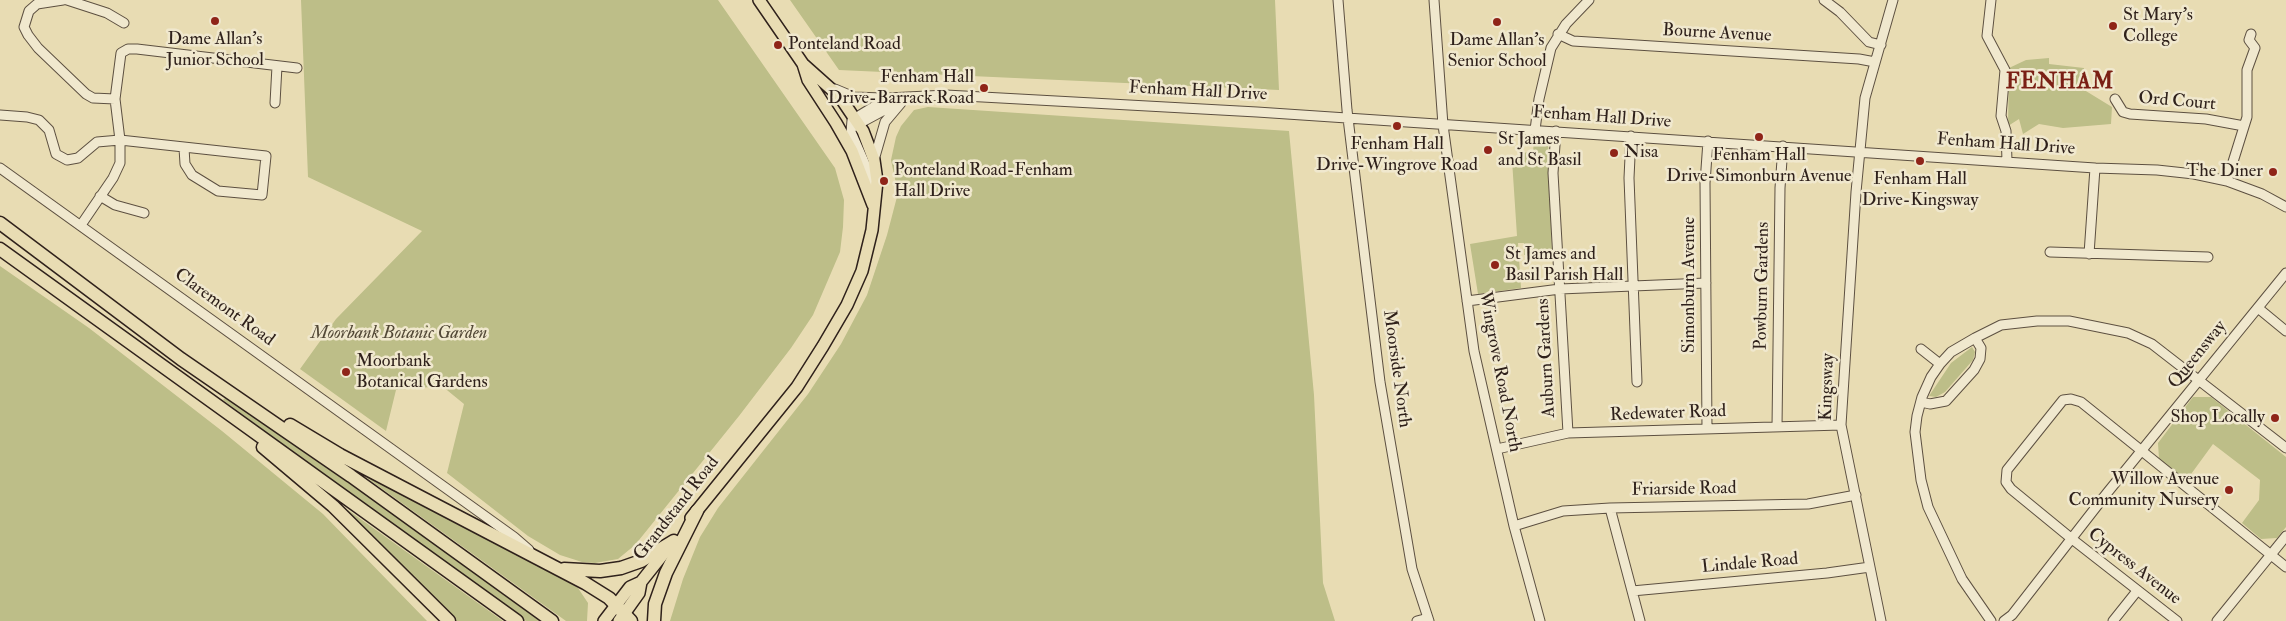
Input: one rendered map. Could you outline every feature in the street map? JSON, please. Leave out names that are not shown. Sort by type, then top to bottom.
[{"type":"highway","points":[[0,223],[181,359],[358,482],[552,621]]},
{"type":"highway","points":[[0,249],[517,621]]},
{"type":"highway","points":[[181,359],[340,455],[600,592],[622,615]]},
{"type":"highway","points":[[177,376],[333,506],[449,621]]},
{"type":"highway","points":[[654,621],[655,604],[666,573],[696,511]]},
{"type":"highway","points":[[559,569],[600,571],[621,568],[641,561],[674,541]]},
{"type":"main road","points":[[759,0],[803,64],[830,87],[855,123],[874,160],[877,181],[872,202]]},
{"type":"main road","points":[[803,64],[808,80],[852,152],[872,202]]},
{"type":"main road","name":"Grandstand Road","points":[[604,621],[622,615],[639,593],[641,582],[797,387],[824,346],[847,305],[866,260],[872,230],[872,202]]},
{"type":"street","points":[[63,0],[37,4],[29,11],[24,27],[28,35],[38,48],[86,94],[93,98],[115,99]]},
{"type":"street","points":[[67,0],[107,13],[124,23]]},
{"type":"street","name":"Moorside North","points":[[1338,0],[1348,118],[1382,392],[1412,569],[1429,619]]},
{"type":"street","name":"Wingrove Road North","points":[[1434,0],[1443,125],[1474,351],[1514,526],[1540,621]]},
{"type":"street","points":[[1535,130],[1548,58],[1558,34],[1589,0]]},
{"type":"street","points":[[1824,0],[1840,12],[1869,42],[1881,45]]},
{"type":"street","name":"Kingsway","points":[[1881,621],[1842,425],[1865,98],[1893,0]]},
{"type":"street","points":[[1992,0],[1987,36],[2005,70],[2001,116],[2006,132],[2007,161]]},
{"type":"street","name":"Bourne Avenue","points":[[1558,34],[1573,41],[1859,59],[1875,62]]},
{"type":"street","points":[[2251,34],[2249,40],[2255,48]]},
{"type":"street","points":[[2227,182],[2247,117],[2247,70],[2255,48],[2262,45],[2263,42]]},
{"type":"street","points":[[80,225],[118,170],[121,154],[115,99],[122,53],[128,49],[297,68]]},
{"type":"street","points":[[275,103],[278,66]]},
{"type":"street","points":[[830,87],[854,97],[888,98]]},
{"type":"street","points":[[874,160],[885,122],[907,97]]},
{"type":"street","name":"Fenham Hall Drive","points":[[855,123],[907,97]]},
{"type":"street","name":"Fenham Hall Drive","points":[[855,123],[888,98],[998,97],[1631,136],[2095,168],[2157,170],[2194,174],[2227,182],[2262,194],[2286,207]]},
{"type":"street","name":"Ord Court","points":[[2115,99],[2123,112],[2130,114],[2206,119],[2244,126]]},
{"type":"street","points":[[0,115],[39,120],[49,130],[56,154],[67,160],[78,158],[98,142],[120,140],[266,156],[262,195],[218,191],[192,175],[185,164],[184,148]]},
{"type":"street","points":[[836,123],[855,123],[869,173],[872,202]]},
{"type":"street","name":"Auburn Gardens","points":[[1556,132],[1553,173],[1568,433]]},
{"type":"street","points":[[1631,136],[1629,178],[1637,382]]},
{"type":"street","name":"Simonburn Avenue","points":[[1707,429],[1705,183],[1708,141]]},
{"type":"street","name":"Powburn Gardens","points":[[1778,427],[1780,188],[1783,146]]},
{"type":"street","name":"Claremont Road","points":[[0,168],[514,537],[538,558]]},
{"type":"street","points":[[2089,254],[2095,168]]},
{"type":"street","points":[[100,196],[125,209],[144,213]]},
{"type":"street","points":[[2050,252],[2208,257]]},
{"type":"street","name":"Queensway","points":[[2004,621],[2012,615],[2286,273]]},
{"type":"street","points":[[1467,301],[1560,289],[1706,283]]},
{"type":"street","points":[[2258,308],[2286,331]]},
{"type":"street","points":[[1991,621],[1962,579],[1928,506],[1919,472],[1915,432],[1921,402],[1940,364],[1951,352],[2001,325],[2037,321],[2069,321],[2128,333],[2152,344],[2286,448]]},
{"type":"street","points":[[1921,402],[1930,404],[1946,401],[1974,370],[1980,359],[1980,348],[1975,338]]},
{"type":"street","points":[[1921,349],[1940,364]]},
{"type":"street","name":"Cypress Avenue","points":[[2142,452],[2081,402],[2071,399],[2063,400],[2007,470],[2006,482],[2011,489],[2072,539],[2177,621]]},
{"type":"street","name":"Redewater Road","points":[[1497,449],[1568,433],[1842,425]]},
{"type":"street","points":[[2142,452],[2286,567]]},
{"type":"street","name":"Friarside Road","points":[[1514,526],[1563,512],[1610,508],[1808,504],[1856,495]]},
{"type":"street","points":[[1610,508],[1640,621]]},
{"type":"street","points":[[2218,621],[2286,536]]},
{"type":"street","name":"Lindale Road","points":[[1632,591],[1827,573],[1870,567]]},
{"type":"street","points":[[2113,621],[2137,591]]},
{"type":"street","points":[[1417,621],[1429,619]]},
{"type":"green space","name":"Moorbank Botanic Garden","points":[[301,0],[718,0],[835,168],[844,200],[840,252],[813,315],[791,348],[739,416],[635,545],[618,559],[595,563],[582,562],[560,555],[528,536],[447,473],[464,404],[442,386],[396,390],[386,431],[300,369],[336,319],[422,231],[308,177]]},
{"type":"green space","points":[[790,0],[1275,0],[1279,90],[839,70]]},
{"type":"green space","points":[[2049,58],[2049,64],[2084,68],[2081,88],[2112,107],[2111,124],[2063,128],[2039,124],[2023,134],[2019,119],[2008,126],[2009,68],[2026,60]]},
{"type":"green space","points":[[928,107],[1289,131],[1314,395],[1323,583],[1335,621],[670,621],[683,579],[700,537],[718,508],[808,394],[841,344],[867,295],[887,235],[898,193],[891,160],[896,137],[901,126],[914,110]]},
{"type":"green space","points":[[1534,141],[1548,141],[1552,253],[1524,255],[1524,243],[1518,243],[1521,288],[1478,294],[1470,244],[1517,236],[1512,160],[1520,161],[1520,153],[1533,152]]},
{"type":"green space","points":[[0,266],[89,328],[222,431],[323,514],[427,621],[0,621]]},
{"type":"green space","points":[[1972,347],[1975,352],[1973,360],[1945,392],[1936,397],[1929,396],[1951,363]]},
{"type":"green space","points":[[2193,397],[2211,397],[2286,457],[2286,527],[2277,538],[2261,539],[2242,523],[2259,500],[2260,480],[2213,444],[2186,481],[2159,459],[2158,443]]},
{"type":"green space","points":[[225,398],[320,461],[543,621],[526,621],[347,492],[223,400]]},
{"type":"green space","points":[[349,465],[566,580],[578,588],[588,603],[587,621],[566,621]]},
{"type":"green space","points":[[348,510],[503,621],[455,621],[345,513]]},
{"type":"place","name":"Dame Allan's Junior School","points":[[215,21]]},
{"type":"place","name":"Dame Allan's Senior School","points":[[1497,22]]},
{"type":"place","name":"St Mary's College","points":[[2113,26]]},
{"type":"place","name":"Ponteland Road","points":[[778,45]]},
{"type":"place","name":"Fenham Hall Drive-Barrack Road","points":[[984,88]]},
{"type":"place","name":"Fenham Hall Drive-Wingrove Road","points":[[1397,126]]},
{"type":"place","name":"Fenham Hall Drive-Simonburn Avenue","points":[[1759,137]]},
{"type":"place","name":"St James and St Basil","points":[[1488,150]]},
{"type":"place","name":"Nisa","points":[[1614,153]]},
{"type":"place","name":"Fenham Hall Drive-Kingsway","points":[[1920,161]]},
{"type":"place","name":"The Diner","points":[[2273,172]]},
{"type":"place","name":"Ponteland Road-Fenham Hall Drive","points":[[884,181]]},
{"type":"place","name":"St James and Basil Parish Hall","points":[[1495,265]]},
{"type":"place","name":"Moorbank Botanical Gardens","points":[[346,372]]},
{"type":"place","name":"Shop Locally","points":[[2275,418]]},
{"type":"place","name":"Willow Avenue Community Nursery","points":[[2229,490]]},
{"type":"district","name":"FENHAM","points":[[2060,83]]}]
